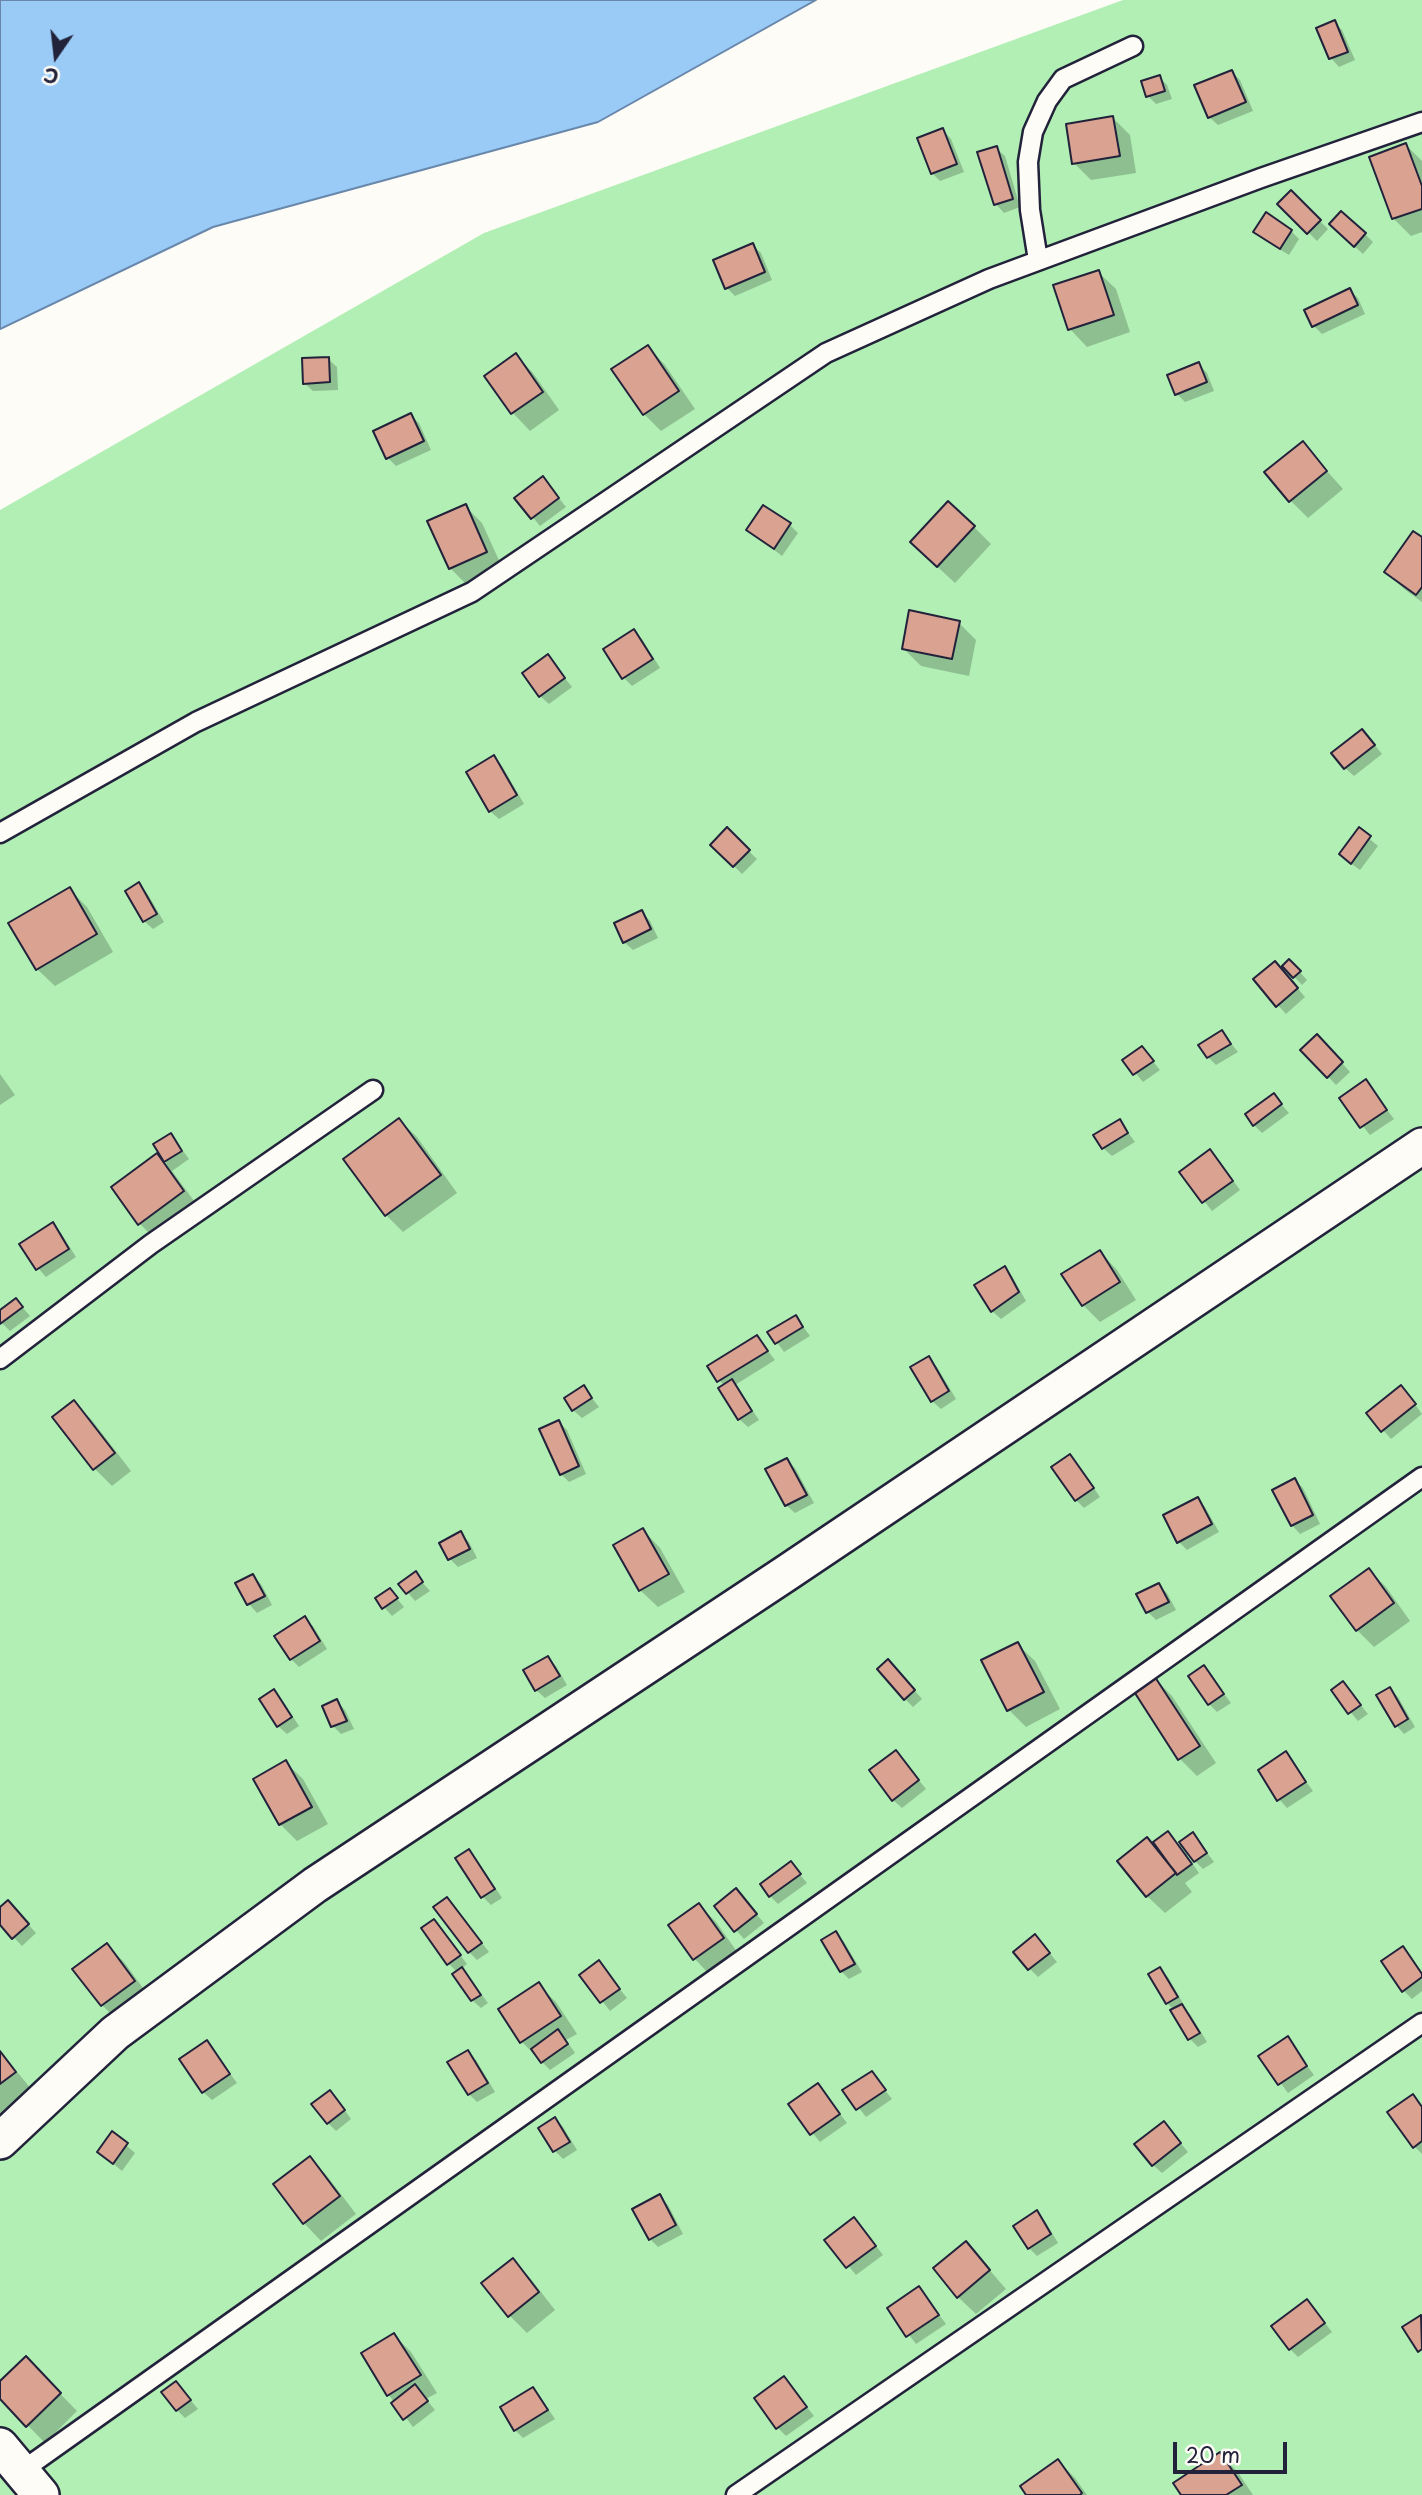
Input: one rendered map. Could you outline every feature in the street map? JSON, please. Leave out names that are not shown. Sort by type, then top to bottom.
[{"type":"street","points":[[0,2141],[116,2034],[315,1885],[774,1582],[1422,1146]]},
{"type":"lane","points":[[1038,260],[1030,210],[1028,162],[1033,132],[1042,111],[1063,79],[1133,46]]},
{"type":"lane","points":[[0,834],[196,722],[472,592],[826,353],[989,279],[1038,260],[1422,122]]},
{"type":"lane","points":[[0,1359],[151,1244],[373,1090]]},
{"type":"lane","points":[[21,2470],[1422,1477]]},
{"type":"lane","points":[[736,2495],[1422,2023]]},
{"type":"green space","points":[[1123,0],[1422,0],[1422,2495],[0,2495],[0,510],[484,233]]},
{"type":"water","points":[[0,0],[816,0],[598,122],[213,227],[0,329]]},
{"type":"building","points":[[1335,20],[1348,52],[1329,59],[1316,28]]},
{"type":"building","points":[[1232,70],[1246,102],[1208,118],[1194,85]]},
{"type":"building","points":[[1160,75],[1165,91],[1146,97],[1141,81]]},
{"type":"building","points":[[1113,116],[1120,156],[1072,164],[1066,124]]},
{"type":"building","points":[[943,128],[957,164],[931,174],[917,138]]},
{"type":"building","points":[[1406,143],[1422,186],[1422,209],[1392,219],[1369,157]]},
{"type":"building","points":[[997,146],[1013,199],[994,205],[977,152]]},
{"type":"building","points":[[1291,190],[1321,220],[1307,234],[1277,204]]},
{"type":"building","points":[[1341,211],[1366,233],[1354,247],[1329,224]]},
{"type":"building","points":[[1266,212],[1292,230],[1280,249],[1253,232]]},
{"type":"building","points":[[753,243],[765,272],[725,289],[713,260]]},
{"type":"building","points":[[1099,270],[1114,315],[1068,330],[1053,285]]},
{"type":"building","points":[[1350,288],[1358,305],[1312,327],[1304,310]]},
{"type":"building","points":[[648,345],[679,391],[643,415],[611,369]]},
{"type":"building","points":[[516,353],[543,392],[511,414],[484,376]]},
{"type":"building","points":[[329,357],[330,382],[303,384],[302,358]]},
{"type":"building","points":[[1199,362],[1207,382],[1175,395],[1167,375]]},
{"type":"building","points":[[411,413],[424,441],[386,459],[373,431]]},
{"type":"building","points":[[1303,441],[1327,471],[1289,502],[1264,472]]},
{"type":"building","points":[[543,476],[559,498],[531,519],[514,498]]},
{"type":"building","points":[[948,501],[975,526],[937,567],[910,542]]},
{"type":"building","points":[[466,504],[487,552],[449,569],[427,521]]},
{"type":"building","points":[[763,505],[791,523],[774,549],[746,530]]},
{"type":"building","points":[[1413,531],[1422,537],[1422,587],[1416,595],[1384,572]]},
{"type":"building","points":[[909,610],[960,621],[952,659],[902,649]]},
{"type":"building","points":[[634,629],[653,659],[622,679],[603,649]]},
{"type":"building","points":[[548,654],[565,678],[539,697],[522,673]]},
{"type":"building","points":[[1362,729],[1375,745],[1344,769],[1331,753]]},
{"type":"building","points":[[494,755],[517,795],[489,812],[466,772]]},
{"type":"building","points":[[727,827],[750,850],[733,867],[710,845]]},
{"type":"building","points":[[1359,827],[1371,836],[1351,864],[1339,854]]},
{"type":"building","points":[[139,882],[157,914],[143,922],[125,891]]},
{"type":"building","points":[[70,887],[97,934],[36,970],[8,923]]},
{"type":"building","points":[[642,910],[651,929],[623,943],[614,923]]},
{"type":"building","points":[[1289,959],[1301,971],[1293,978],[1282,966]]},
{"type":"building","points":[[1275,961],[1298,988],[1276,1007],[1253,979]]},
{"type":"building","points":[[1222,1030],[1231,1044],[1207,1058],[1198,1045]]},
{"type":"building","points":[[1317,1034],[1343,1062],[1327,1078],[1300,1050]]},
{"type":"building","points":[[1142,1046],[1154,1061],[1133,1075],[1122,1060]]},
{"type":"building","points":[[1366,1079],[1387,1110],[1360,1128],[1339,1098]]},
{"type":"building","points":[[1274,1093],[1282,1104],[1253,1126],[1245,1114]]},
{"type":"building","points":[[399,1118],[441,1175],[385,1216],[343,1159]]},
{"type":"building","points":[[1120,1119],[1128,1133],[1102,1149],[1093,1135]]},
{"type":"building","points":[[171,1133],[182,1151],[164,1162],[153,1144]]},
{"type":"building","points":[[1210,1149],[1233,1181],[1202,1203],[1179,1172]]},
{"type":"building","points":[[157,1153],[184,1191],[138,1225],[111,1187]]},
{"type":"building","points":[[53,1222],[69,1249],[36,1270],[19,1244]]},
{"type":"building","points":[[1100,1250],[1120,1282],[1082,1306],[1061,1274]]},
{"type":"building","points":[[1005,1266],[1019,1292],[991,1312],[974,1285]]},
{"type":"building","points":[[16,1298],[23,1307],[0,1324],[0,1310]]},
{"type":"building","points":[[796,1315],[803,1327],[775,1344],[767,1332]]},
{"type":"building","points":[[757,1335],[768,1351],[717,1382],[707,1366]]},
{"type":"building","points":[[929,1356],[949,1391],[931,1402],[910,1367]]},
{"type":"building","points":[[732,1379],[752,1411],[738,1420],[718,1388]]},
{"type":"building","points":[[584,1385],[592,1398],[572,1411],[564,1398]]},
{"type":"building","points":[[1401,1385],[1416,1404],[1381,1432],[1366,1413]]},
{"type":"building","points":[[74,1400],[115,1453],[93,1470],[52,1417]]},
{"type":"building","points":[[559,1420],[579,1466],[560,1475],[539,1429]]},
{"type":"building","points":[[1070,1454],[1094,1488],[1075,1501],[1051,1467]]},
{"type":"building","points":[[787,1458],[807,1495],[785,1506],[765,1469]]},
{"type":"building","points":[[1295,1478],[1313,1515],[1291,1526],[1272,1490]]},
{"type":"building","points":[[1198,1497],[1212,1524],[1177,1543],[1163,1515]]},
{"type":"building","points":[[643,1528],[669,1574],[639,1591],[613,1545]]},
{"type":"building","points":[[461,1531],[470,1549],[448,1560],[439,1543]]},
{"type":"building","points":[[1369,1568],[1394,1603],[1356,1631],[1330,1596]]},
{"type":"building","points":[[416,1571],[423,1582],[406,1594],[398,1584]]},
{"type":"building","points":[[253,1574],[265,1596],[247,1605],[235,1583]]},
{"type":"building","points":[[1159,1583],[1169,1602],[1146,1613],[1136,1594]]},
{"type":"building","points":[[390,1588],[398,1598],[382,1609],[375,1598]]},
{"type":"building","points":[[305,1616],[320,1641],[290,1660],[274,1636]]},
{"type":"building","points":[[1018,1642],[1044,1692],[1007,1711],[981,1660]]},
{"type":"building","points":[[548,1656],[560,1676],[535,1691],[523,1670]]},
{"type":"building","points":[[888,1659],[915,1690],[904,1700],[877,1669]]},
{"type":"building","points":[[1204,1665],[1224,1694],[1208,1705],[1188,1676]]},
{"type":"building","points":[[1155,1677],[1200,1746],[1178,1760],[1133,1690]]},
{"type":"building","points":[[1343,1681],[1361,1705],[1348,1714],[1331,1690]]},
{"type":"building","points":[[1390,1687],[1408,1719],[1395,1727],[1376,1695]]},
{"type":"building","points":[[274,1689],[292,1717],[277,1727],[259,1699]]},
{"type":"building","points":[[337,1699],[347,1721],[331,1727],[322,1706]]},
{"type":"building","points":[[896,1750],[919,1780],[892,1801],[869,1770]]},
{"type":"building","points":[[1286,1751],[1306,1782],[1277,1801],[1258,1770]]},
{"type":"building","points":[[286,1760],[312,1807],[279,1825],[253,1779]]},
{"type":"building","points":[[1168,1831],[1192,1864],[1177,1875],[1153,1842]]},
{"type":"building","points":[[1193,1832],[1207,1853],[1194,1862],[1179,1842]]},
{"type":"building","points":[[1147,1837],[1176,1873],[1146,1897],[1117,1861]]},
{"type":"building","points":[[469,1849],[495,1889],[481,1898],[455,1858]]},
{"type":"building","points":[[791,1861],[801,1874],[769,1897],[760,1884]]},
{"type":"building","points":[[736,1888],[757,1914],[734,1932],[714,1906]]},
{"type":"building","points":[[447,1897],[482,1943],[468,1953],[433,1907]]},
{"type":"building","points":[[8,1900],[29,1924],[12,1939],[0,1925],[0,1907]]},
{"type":"building","points":[[699,1903],[724,1938],[693,1960],[668,1925]]},
{"type":"building","points":[[434,1919],[461,1955],[447,1965],[421,1928]]},
{"type":"building","points":[[836,1931],[855,1964],[840,1972],[821,1940]]},
{"type":"building","points":[[1035,1934],[1050,1953],[1028,1970],[1013,1952]]},
{"type":"building","points":[[107,1943],[135,1981],[101,2006],[72,1969]]},
{"type":"building","points":[[1403,1946],[1422,1977],[1402,1992],[1381,1961]]},
{"type":"building","points":[[599,1960],[620,1989],[600,2003],[579,1975]]},
{"type":"building","points":[[462,1967],[481,1995],[471,2001],[452,1974]]},
{"type":"building","points":[[1160,1967],[1178,1997],[1166,2004],[1148,1974]]},
{"type":"building","points":[[539,1982],[561,2016],[520,2043],[498,2009]]},
{"type":"building","points":[[1182,2004],[1200,2033],[1188,2040],[1170,2010]]},
{"type":"building","points":[[558,2029],[568,2044],[541,2063],[531,2049]]},
{"type":"building","points":[[1288,2036],[1307,2066],[1278,2085],[1258,2056]]},
{"type":"building","points":[[207,2040],[230,2074],[202,2093],[179,2059]]},
{"type":"building","points":[[468,2050],[488,2083],[468,2095],[447,2062]]},
{"type":"building","points":[[0,2051],[16,2072],[0,2084]]},
{"type":"building","points":[[872,2071],[886,2090],[856,2110],[842,2090]]},
{"type":"building","points":[[818,2083],[840,2114],[810,2135],[788,2104]]},
{"type":"building","points":[[330,2090],[345,2110],[327,2124],[311,2104]]},
{"type":"building","points":[[1413,2094],[1422,2107],[1422,2141],[1413,2148],[1387,2112]]},
{"type":"building","points":[[555,2117],[570,2142],[553,2152],[538,2128]]},
{"type":"building","points":[[1164,2121],[1181,2143],[1152,2166],[1134,2144]]},
{"type":"building","points":[[112,2131],[128,2143],[113,2164],[97,2152]]},
{"type":"building","points":[[310,2156],[340,2196],[303,2224],[273,2184]]},
{"type":"building","points":[[660,2194],[676,2225],[649,2240],[632,2209]]},
{"type":"building","points":[[1037,2210],[1051,2234],[1028,2249],[1013,2226]]},
{"type":"building","points":[[854,2217],[876,2246],[846,2268],[824,2240]]},
{"type":"building","points":[[966,2241],[990,2270],[957,2298],[933,2268]]},
{"type":"building","points":[[513,2258],[539,2292],[508,2317],[481,2283]]},
{"type":"building","points":[[919,2286],[939,2315],[906,2337],[887,2308]]},
{"type":"building","points":[[1307,2299],[1325,2323],[1289,2350],[1271,2326]]},
{"type":"building","points":[[1421,2315],[1422,2349],[1418,2352],[1402,2327]]},
{"type":"building","points":[[394,2333],[421,2375],[387,2396],[361,2353]]},
{"type":"building","points":[[26,2356],[61,2393],[26,2427],[0,2399],[0,2381]]},
{"type":"building","points":[[784,2376],[807,2407],[776,2429],[754,2398]]},
{"type":"building","points":[[176,2381],[191,2400],[176,2411],[161,2392]]},
{"type":"building","points":[[415,2384],[428,2401],[403,2420],[391,2403]]},
{"type":"building","points":[[533,2387],[548,2410],[514,2431],[500,2407]]},
{"type":"building","points":[[1220,2452],[1242,2485],[1226,2495],[1181,2495],[1173,2483]]},
{"type":"building","points":[[1058,2459],[1082,2493],[1026,2495],[1020,2486]]}]
